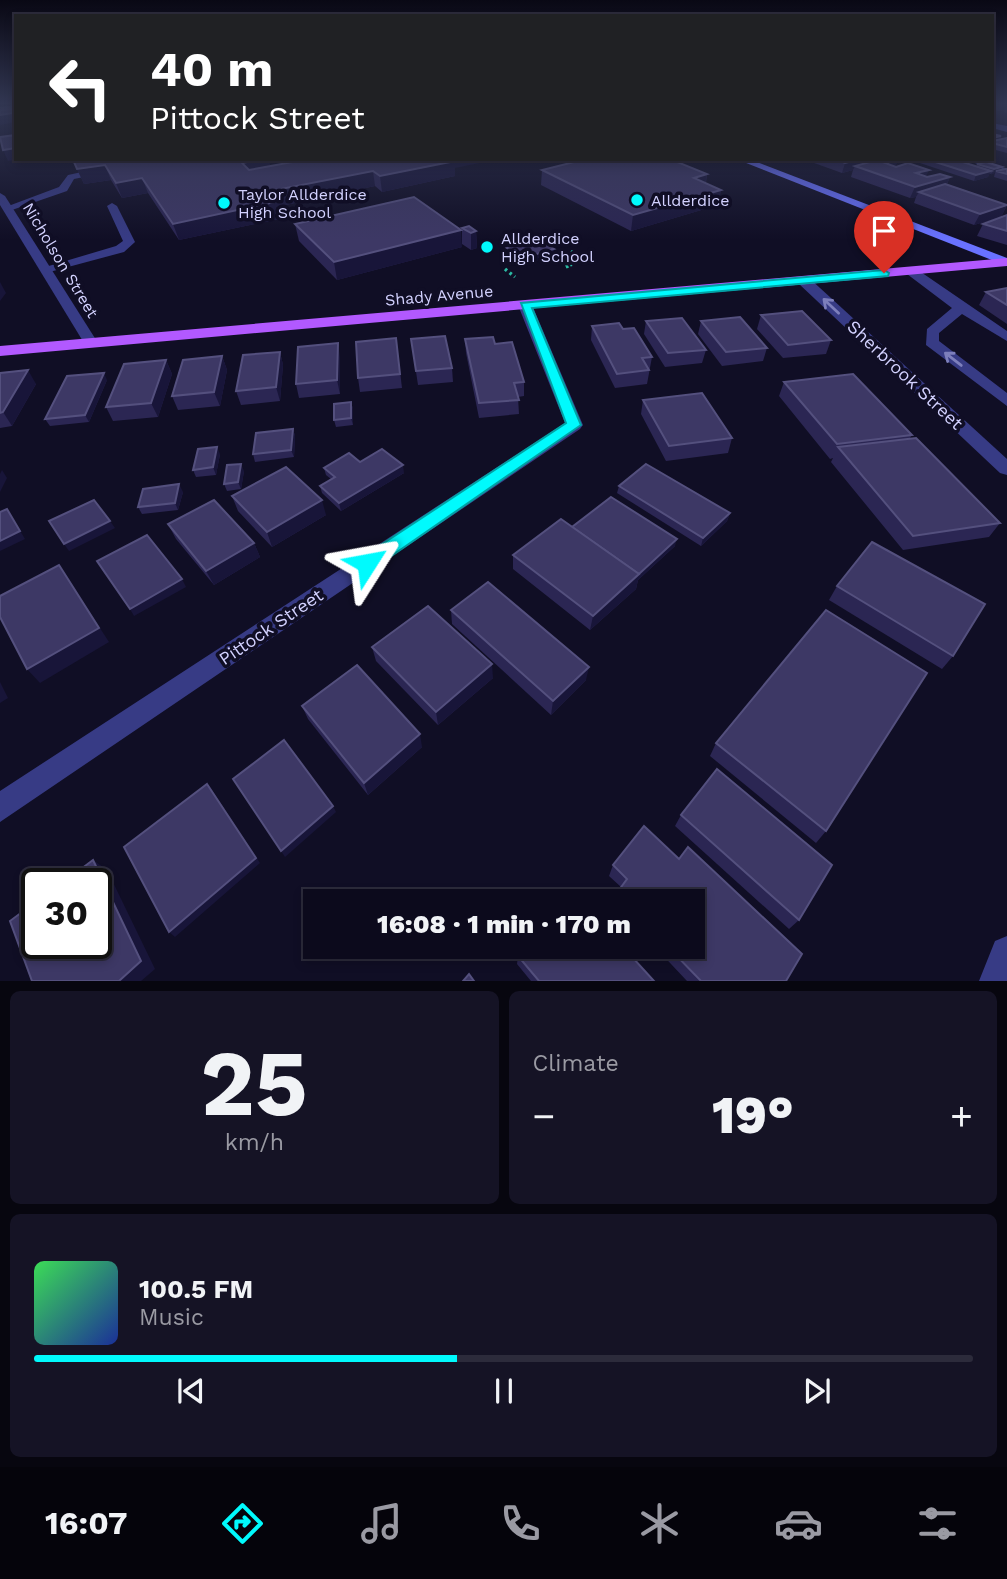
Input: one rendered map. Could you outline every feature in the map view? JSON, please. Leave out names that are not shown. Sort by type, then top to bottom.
[{"type":"main road","points":[[745,161],[1007,262]]},
{"type":"main road","name":"Shady Avenue","points":[[0,351],[1007,262]]},
{"type":"street","points":[[974,161],[1007,172]]},
{"type":"street","points":[[4,202],[63,189],[71,177],[116,168]]},
{"type":"street","name":"Nicholson Street","points":[[4,202],[91,343]]},
{"type":"street","points":[[46,271],[120,249],[129,242],[112,206]]},
{"type":"street","points":[[911,271],[961,308],[1007,337]]},
{"type":"street","name":"Sherbrook Street","points":[[803,280],[1007,469]]},
{"type":"street","name":"Pittock Street","points":[[0,808],[574,425],[525,305]]},
{"type":"street","points":[[996,981],[1007,953]]},
{"type":"lane","points":[[961,308],[932,332],[931,342],[1007,401]]},
{"type":"path","points":[[566,267],[582,259],[571,251]]},
{"type":"path","points":[[505,269],[515,277]]},
{"type":"building","points":[[252,161],[242,163],[249,170],[298,161],[455,161],[380,176],[373,171],[265,192],[275,202],[173,224],[142,178],[116,183],[105,165],[77,169],[74,162]]},
{"type":"building","points":[[578,161],[675,161],[707,174],[694,178],[721,190],[633,215],[542,170]]},
{"type":"building","points":[[874,161],[894,161],[885,163],[896,167],[908,163],[929,170],[916,173],[927,177],[940,174],[950,177],[915,187],[855,166]]},
{"type":"building","points":[[932,161],[959,161],[991,171],[976,175]]},
{"type":"building","points":[[986,162],[1002,167],[994,169],[977,164]]},
{"type":"building","points":[[945,184],[1007,205],[980,214],[919,192]]},
{"type":"building","points":[[414,197],[461,230],[334,262],[295,224]]},
{"type":"building","points":[[1007,215],[1007,231],[983,224]]},
{"type":"building","points":[[469,226],[476,231],[471,233],[462,228]]},
{"type":"building","points":[[537,239],[554,249],[523,258],[507,248]]},
{"type":"building","points":[[1007,288],[1007,305],[986,292]]},
{"type":"building","points":[[802,311],[831,340],[788,345],[761,315]]},
{"type":"building","points":[[740,317],[767,348],[726,352],[701,321]]},
{"type":"building","points":[[682,318],[706,350],[668,353],[646,321]]},
{"type":"building","points":[[619,323],[623,329],[634,328],[652,357],[642,358],[649,370],[617,374],[592,326]]},
{"type":"building","points":[[445,336],[452,368],[416,371],[411,339]]},
{"type":"building","points":[[493,337],[495,344],[512,342],[524,382],[514,383],[519,400],[479,403],[465,339]]},
{"type":"building","points":[[396,338],[400,374],[358,378],[356,342]]},
{"type":"building","points":[[338,343],[337,380],[296,384],[298,347]]},
{"type":"building","points":[[280,352],[276,387],[236,391],[243,355]]},
{"type":"building","points":[[222,356],[214,392],[172,396],[183,360]]},
{"type":"building","points":[[166,360],[151,403],[106,407],[124,364]]},
{"type":"building","points":[[28,370],[3,412],[0,413],[0,373]]},
{"type":"building","points":[[104,373],[85,415],[45,419],[67,376]]},
{"type":"building","points":[[853,374],[912,435],[837,444],[784,382]]},
{"type":"building","points":[[702,393],[732,438],[669,446],[643,400]]},
{"type":"building","points":[[351,402],[351,418],[334,420],[334,404]]},
{"type":"building","points":[[293,429],[291,450],[253,454],[256,433]]},
{"type":"building","points":[[916,438],[1000,523],[913,536],[838,447]]},
{"type":"building","points":[[217,447],[213,467],[193,470],[198,449]]},
{"type":"building","points":[[382,449],[403,465],[339,503],[320,486],[335,477],[324,468],[349,453],[360,462]]},
{"type":"building","points":[[241,464],[238,482],[224,484],[227,465]]},
{"type":"building","points":[[646,464],[730,513],[703,538],[619,486]]},
{"type":"building","points":[[286,467],[322,500],[267,532],[232,496]]},
{"type":"building","points":[[179,484],[175,503],[138,507],[143,489]]},
{"type":"building","points":[[611,497],[677,539],[639,574],[572,527]]},
{"type":"building","points":[[94,500],[110,521],[64,544],[49,521]]},
{"type":"building","points":[[214,500],[254,543],[206,571],[168,524]]},
{"type":"building","points":[[7,509],[20,531],[0,541],[0,512]]},
{"type":"building","points":[[561,519],[639,574],[593,616],[513,555]]},
{"type":"building","points":[[147,535],[182,579],[130,609],[97,561]]},
{"type":"building","points":[[872,542],[985,604],[953,656],[837,586]]},
{"type":"building","points":[[59,565],[99,628],[27,669],[0,617],[0,596]]},
{"type":"building","points":[[488,582],[589,667],[553,701],[451,610]]},
{"type":"building","points":[[428,606],[492,664],[436,712],[372,647]]},
{"type":"building","points":[[826,610],[927,673],[826,831],[716,743]]},
{"type":"building","points":[[357,665],[420,734],[364,783],[302,706]]},
{"type":"building","points":[[284,740],[333,806],[281,851],[233,779]]},
{"type":"building","points":[[717,769],[832,865],[799,920],[681,815]]},
{"type":"building","points":[[207,784],[256,858],[169,932],[124,847]]},
{"type":"building","points":[[644,826],[679,859],[688,847],[802,954],[786,981],[701,981],[680,959],[705,959],[705,889],[620,889],[627,879],[613,865]]},
{"type":"building","points":[[93,860],[97,868],[82,868]]},
{"type":"building","points":[[112,900],[141,961],[119,981],[32,981],[24,959],[112,959]]},
{"type":"building","points":[[21,913],[21,951],[10,921]]},
{"type":"building","points":[[521,959],[634,959],[654,981],[539,981]]},
{"type":"building","points":[[469,974],[474,981],[463,981]]},
{"type":"place","name":"Allderdice","points":[[637,200]]},
{"type":"place","name":"Taylor Allderdice High School","points":[[224,203]]},
{"type":"place","name":"Allderdice High School","points":[[487,247]]},
{"type":"route","points":[[367,563],[574,425],[525,305],[884,273]]}]
